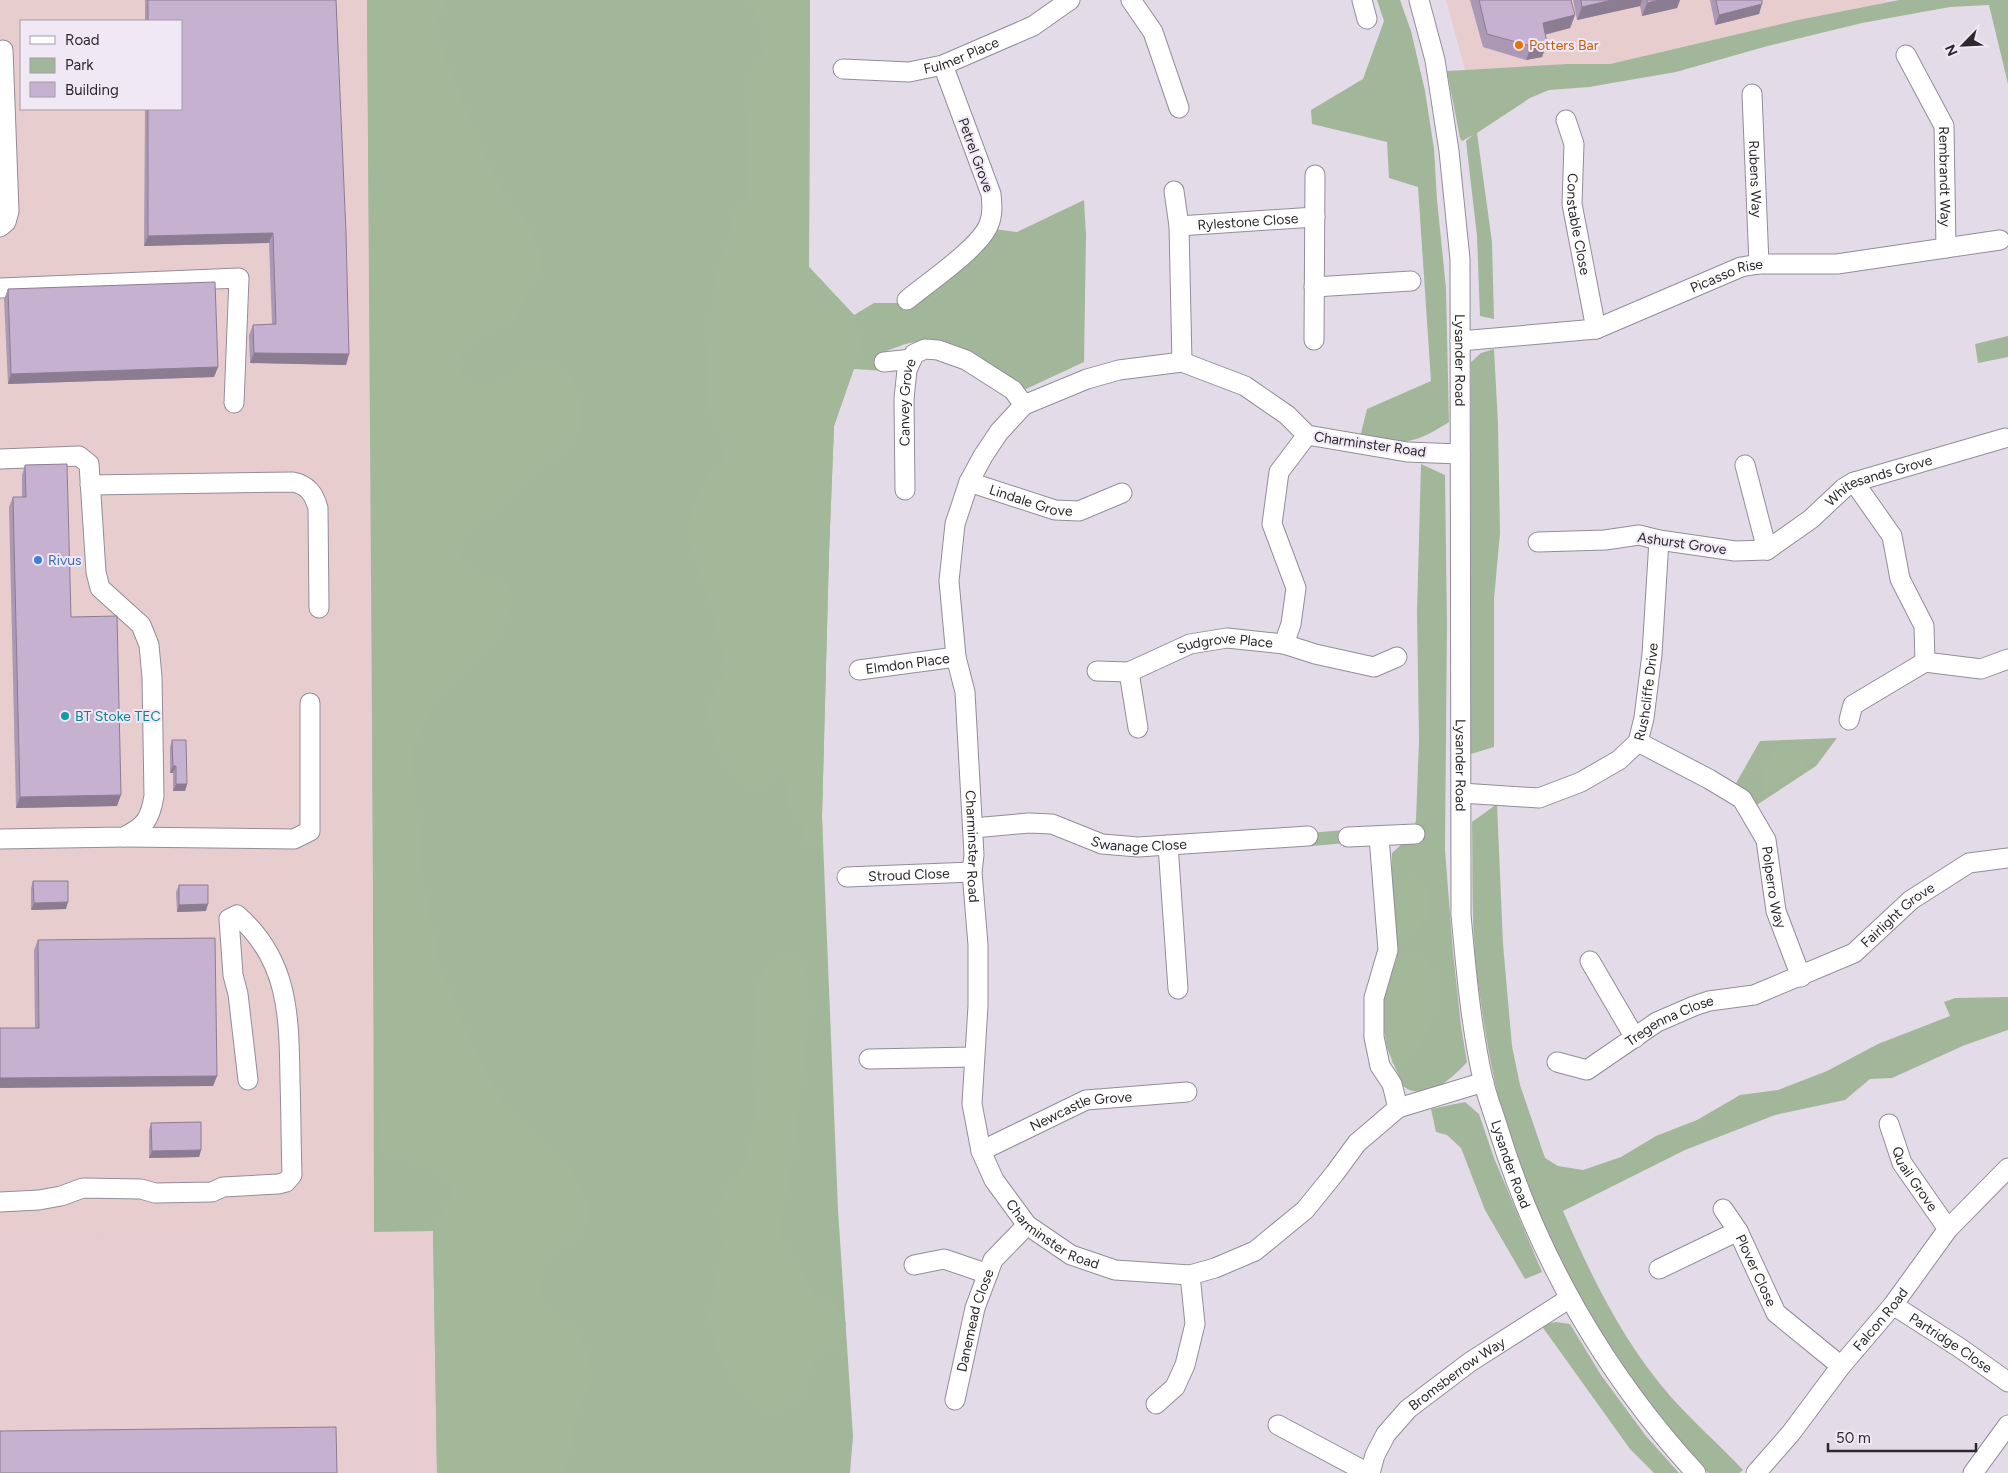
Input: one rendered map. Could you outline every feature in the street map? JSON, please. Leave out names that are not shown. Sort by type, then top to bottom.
[{"type":"street","name":"Fulmer Place","points":[[843,69],[909,72],[943,65],[1033,26],[1070,0]]},
{"type":"street","points":[[1131,0],[1153,32],[1179,108]]},
{"type":"street","points":[[1362,0],[1366,19]]},
{"type":"street","name":"Lysander Road","points":[[1419,0],[1435,60],[1449,151],[1460,259],[1461,915],[1473,1022],[1484,1082],[1519,1194],[1543,1248],[1570,1298],[1628,1392],[1696,1473]]},
{"type":"street","points":[[0,226],[6,222],[9,211],[3,50]]},
{"type":"street","name":"Rembrandt Way","points":[[1906,55],[1944,126],[1946,248]]},
{"type":"street","name":"Petrel Grove","points":[[907,300],[977,242],[989,225],[992,209],[991,194],[943,65]]},
{"type":"street","name":"Rubens Way","points":[[1752,94],[1759,264]]},
{"type":"street","name":"Constable Close","points":[[1566,120],[1574,144],[1572,204],[1596,329]]},
{"type":"street","name":"Rylestone Close","points":[[1314,340],[1315,175]]},
{"type":"street","name":"Rylestone Close","points":[[1174,191],[1179,226],[1182,362]]},
{"type":"street","name":"Rylestone Close","points":[[1179,226],[1315,217]]},
{"type":"street","name":"Picasso Rise","points":[[1460,341],[1596,329],[1741,267],[1759,264],[1837,264],[2000,240]]},
{"type":"street","points":[[0,288],[239,278],[234,403]]},
{"type":"street","points":[[1314,287],[1411,281]]},
{"type":"street","name":"Canvey Grove","points":[[905,490],[904,399],[907,370],[914,354],[925,350],[938,350],[966,360],[1013,390],[1024,405]]},
{"type":"street","points":[[884,362],[912,359]]},
{"type":"street","name":"Charminster Road","points":[[1460,454],[1407,452],[1307,435],[1287,415],[1245,386],[1182,362],[1119,370],[1088,379],[1024,405],[999,432],[983,456],[970,482],[955,524],[949,581],[956,657],[964,692],[973,828],[974,855],[972,872],[978,945],[978,1006],[973,1057],[972,1104],[980,1151],[994,1180],[1027,1225],[1071,1255],[1115,1270],[1190,1274],[1215,1268],[1254,1251],[1305,1210],[1336,1173],[1356,1143],[1398,1108],[1484,1082]]},
{"type":"street","name":"Sudgrove Place","points":[[1097,671],[1129,672],[1190,644],[1227,638],[1284,644],[1291,624],[1296,588],[1272,524],[1279,472],[1307,435]]},
{"type":"street","name":"Whitesands Grove","points":[[1767,550],[1812,519],[1844,488],[1854,482],[2005,438]]},
{"type":"street","points":[[0,459],[79,456],[89,464],[96,572],[100,588],[142,625],[149,645],[152,677],[154,796],[151,815],[140,829],[124,837]]},
{"type":"street","points":[[1745,465],[1767,550]]},
{"type":"street","points":[[90,485],[293,482],[304,484],[315,497],[318,508],[319,608]]},
{"type":"street","name":"Lindale Grove","points":[[970,482],[1040,506],[1078,512],[1122,493]]},
{"type":"street","points":[[1854,482],[1892,536],[1900,579],[1924,626],[1925,662]]},
{"type":"street","name":"Ashurst Grove","points":[[1538,542],[1605,540],[1639,535],[1659,540],[1735,551],[1767,550]]},
{"type":"street","name":"Rushcliffe Drive","points":[[1462,793],[1539,798],[1581,782],[1620,760],[1638,742],[1644,718],[1652,654],[1659,540]]},
{"type":"street","points":[[1284,644],[1315,654],[1374,667],[1397,657]]},
{"type":"street","name":"Elmdon Place","points":[[858,670],[956,657]]},
{"type":"street","points":[[1849,720],[1853,705],[1925,662],[1981,669],[2008,659]]},
{"type":"street","points":[[1129,672],[1138,728]]},
{"type":"street","points":[[0,839],[124,837],[294,840],[310,831],[310,703]]},
{"type":"street","name":"Polperro Way","points":[[1638,742],[1709,779],[1742,799],[1766,840],[1776,911],[1795,978]]},
{"type":"street","name":"Swanage Close","points":[[973,828],[1029,823],[1052,824],[1102,844],[1138,847],[1308,836]]},
{"type":"street","points":[[1348,837],[1415,834]]},
{"type":"street","points":[[1379,837],[1388,950],[1374,998],[1374,1037],[1380,1066],[1392,1084],[1398,1108]]},
{"type":"street","points":[[1168,845],[1178,989]]},
{"type":"street","name":"Fairlight Grove","points":[[1795,978],[1854,953],[1912,900],[1969,863],[2008,858]]},
{"type":"street","name":"Stroud Close","points":[[847,877],[972,872]]},
{"type":"street","points":[[0,1202],[61,1196],[84,1188],[141,1189],[155,1192],[212,1192],[223,1187],[278,1184],[286,1182],[292,1175],[289,1023],[284,993],[272,959],[252,929],[237,916],[229,918],[233,974],[238,994],[248,1080]]},
{"type":"street","points":[[1590,961],[1634,1038]]},
{"type":"street","name":"Tregenna Close","points":[[1557,1062],[1588,1070],[1658,1022],[1694,1006],[1709,1001],[1754,995],[1795,978]]},
{"type":"street","points":[[869,1059],[973,1057]]},
{"type":"street","name":"Newcastle Grove","points":[[980,1151],[1086,1100],[1187,1092]]},
{"type":"street","name":"Quail Grove","points":[[1889,1124],[1902,1163],[1948,1229]]},
{"type":"street","name":"Falcon Road","points":[[1756,1473],[1791,1433],[1841,1366],[1893,1305],[1948,1229],[2008,1168]]},
{"type":"street","points":[[1723,1208],[1738,1231]]},
{"type":"street","name":"Danemead Close","points":[[955,1400],[975,1308],[993,1260],[1027,1225]]},
{"type":"street","name":"Plover Close","points":[[1659,1269],[1738,1231],[1776,1313],[1841,1366]]},
{"type":"street","points":[[914,1265],[944,1259],[988,1274]]},
{"type":"street","points":[[1156,1404],[1175,1387],[1185,1366],[1194,1324],[1190,1274]]},
{"type":"street","name":"Bromsberrow Way","points":[[1278,1425],[1369,1473],[1375,1455],[1386,1434],[1408,1409],[1470,1362],[1570,1298]]},
{"type":"street","name":"Partridge Close","points":[[1893,1305],[1960,1348],[2008,1382]]},
{"type":"street","points":[[1973,1473],[2008,1424]]},
{"type":"shaded area","points":[[0,0],[367,0],[372,595],[374,1232],[0,1233]]},
{"type":"shaded area","points":[[1446,0],[1886,0],[1887,2],[1798,20],[1610,64],[1465,70]]},
{"type":"shaded area","points":[[433,1231],[437,1473],[0,1473],[0,1233]]},
{"type":"green space","points":[[367,0],[810,0],[809,267],[854,315],[874,303],[900,303],[987,228],[1017,232],[1084,200],[1086,235],[1084,362],[1026,389],[985,362],[957,348],[926,342],[910,343],[884,352],[885,371],[854,369],[834,426],[822,816],[838,1210],[853,1436],[850,1473],[437,1473],[433,1231],[374,1232],[372,595]]},
{"type":"green space","points":[[367,0],[447,0],[437,18],[445,57],[471,124],[504,196],[527,223],[539,253],[541,272],[529,287],[515,318],[481,334],[462,352],[457,362],[465,382],[488,387],[525,367],[545,362],[566,370],[580,405],[580,426],[570,443],[457,544],[459,560],[471,572],[505,585],[511,594],[513,605],[500,634],[429,710],[412,753],[424,889],[439,964],[476,1054],[501,1101],[571,1169],[585,1198],[589,1218],[580,1234],[545,1263],[541,1286],[547,1312],[576,1329],[589,1355],[593,1381],[578,1406],[565,1473],[437,1473],[433,1231],[454,1188],[433,1168],[411,1163],[379,1149],[374,1014]]},
{"type":"green space","points":[[748,0],[810,0],[809,267],[854,315],[861,345],[834,426],[822,816],[823,855],[806,843],[800,823],[787,805],[790,781],[780,775],[771,779],[764,791],[755,793],[729,771],[716,744],[707,708],[727,666],[687,535],[691,510],[711,470],[724,462],[727,438],[713,422],[708,401],[712,290],[737,205],[750,197],[744,79],[763,55],[759,21]]},
{"type":"green space","points":[[1377,0],[1400,0],[1411,31],[1425,91],[1434,149],[1446,288],[1449,422],[1416,439],[1397,442],[1360,437],[1367,409],[1431,381],[1418,187],[1389,178],[1387,142],[1312,124],[1311,110],[1363,79],[1384,21]]},
{"type":"green space","points":[[1899,0],[2008,0],[2008,84],[1989,5],[1950,7],[1862,23],[1764,47],[1676,72],[1589,87],[1549,90],[1530,98],[1477,133],[1492,242],[1494,319],[1480,316],[1477,236],[1466,141],[1473,135],[1462,141],[1460,138],[1447,71],[1568,64],[1610,64],[1798,20]]},
{"type":"green space","points":[[2008,336],[2008,357],[1978,363],[1975,344]]},
{"type":"green space","points":[[1494,349],[1498,424],[1500,533],[1494,599],[1494,747],[1471,754],[1471,362],[1481,353]]},
{"type":"green space","points":[[1421,464],[1445,475],[1447,623],[1445,850],[1453,952],[1467,1062],[1444,1083],[1422,1091],[1411,1090],[1403,1086],[1387,1048],[1380,1006],[1397,958],[1390,906],[1392,853],[1412,835],[1416,820],[1419,740],[1417,613]]},
{"type":"green space","points":[[1837,738],[1816,766],[1749,810],[1731,792],[1760,741]]},
{"type":"green space","points":[[1781,749],[1813,751],[1802,766],[1765,794],[1762,779],[1764,768],[1770,759]]},
{"type":"green space","points":[[1497,804],[1503,944],[1512,1046],[1520,1085],[1545,1158],[1558,1166],[1583,1170],[1621,1157],[1656,1136],[1697,1120],[1740,1095],[1778,1090],[1827,1071],[1878,1044],[1950,1016],[1944,1002],[1955,998],[2008,997],[2008,1030],[1965,1045],[1892,1078],[1870,1079],[1845,1100],[1775,1115],[1685,1150],[1563,1211],[1585,1261],[1623,1332],[1671,1397],[1743,1470],[1739,1473],[1708,1473],[1651,1404],[1624,1367],[1600,1330],[1556,1252],[1520,1169],[1498,1097],[1488,1048],[1477,974],[1474,936],[1472,822]]},
{"type":"green space","points":[[1344,830],[1346,843],[1312,846],[1310,833]]},
{"type":"green space","points":[[1413,876],[1430,891],[1426,920],[1395,948],[1390,906]]},
{"type":"green space","points":[[1419,952],[1434,974],[1433,1014],[1418,1048],[1393,1064],[1380,1006],[1397,958]]},
{"type":"green space","points":[[794,957],[802,966],[806,976],[810,1006],[792,1163],[779,1231],[812,1293],[820,1299],[831,1302],[846,1323],[842,1338],[834,1347],[819,1354],[810,1369],[808,1387],[795,1402],[780,1412],[774,1412],[764,1410],[754,1404],[734,1381],[713,1337],[710,1311],[722,1248],[720,1202],[743,1166],[748,1153],[757,1098],[759,1062],[755,996],[758,981],[764,969],[776,961]]},
{"type":"green space","points":[[1465,1102],[1479,1114],[1494,1158],[1542,1272],[1525,1279],[1485,1210],[1461,1148],[1447,1135],[1436,1132],[1431,1109]]},
{"type":"green space","points":[[1556,1322],[1570,1324],[1601,1375],[1646,1436],[1679,1473],[1654,1473],[1630,1449],[1541,1325]]},
{"type":"building","points":[[148,0],[336,0],[349,354],[254,353],[253,325],[276,324],[273,233],[148,236],[148,110],[182,110],[182,20],[148,20]]},
{"type":"building","points":[[1479,0],[1571,0],[1575,15],[1543,23],[1547,43],[1531,46],[1487,34]]},
{"type":"building","points":[[1581,0],[1612,0],[1582,7]]},
{"type":"building","points":[[1647,0],[1659,0],[1647,3]]},
{"type":"building","points":[[1716,0],[1762,0],[1762,4],[1719,15]]},
{"type":"building","points":[[215,282],[218,367],[11,374],[8,289]]},
{"type":"building","name":"BT Stoke TEC","points":[[67,464],[71,617],[117,616],[121,795],[20,797],[13,497],[26,497],[25,465]]},
{"type":"building","points":[[172,740],[186,740],[187,784],[176,784],[176,766],[173,766]]},
{"type":"building","points":[[33,881],[68,881],[68,902],[34,903]]},
{"type":"building","points":[[179,885],[208,885],[208,904],[179,905]]},
{"type":"building","points":[[215,938],[217,1076],[0,1078],[0,1028],[39,1028],[38,940]]},
{"type":"building","points":[[201,1122],[201,1150],[152,1151],[151,1123]]},
{"type":"building","points":[[336,1427],[337,1473],[0,1473],[0,1431]]},
{"type":"place","name":"Potters Bar","points":[[1519,45]]},
{"type":"place","name":"Rivus","points":[[38,560]]},
{"type":"place","name":"BT Stoke TEC","points":[[65,716]]}]
